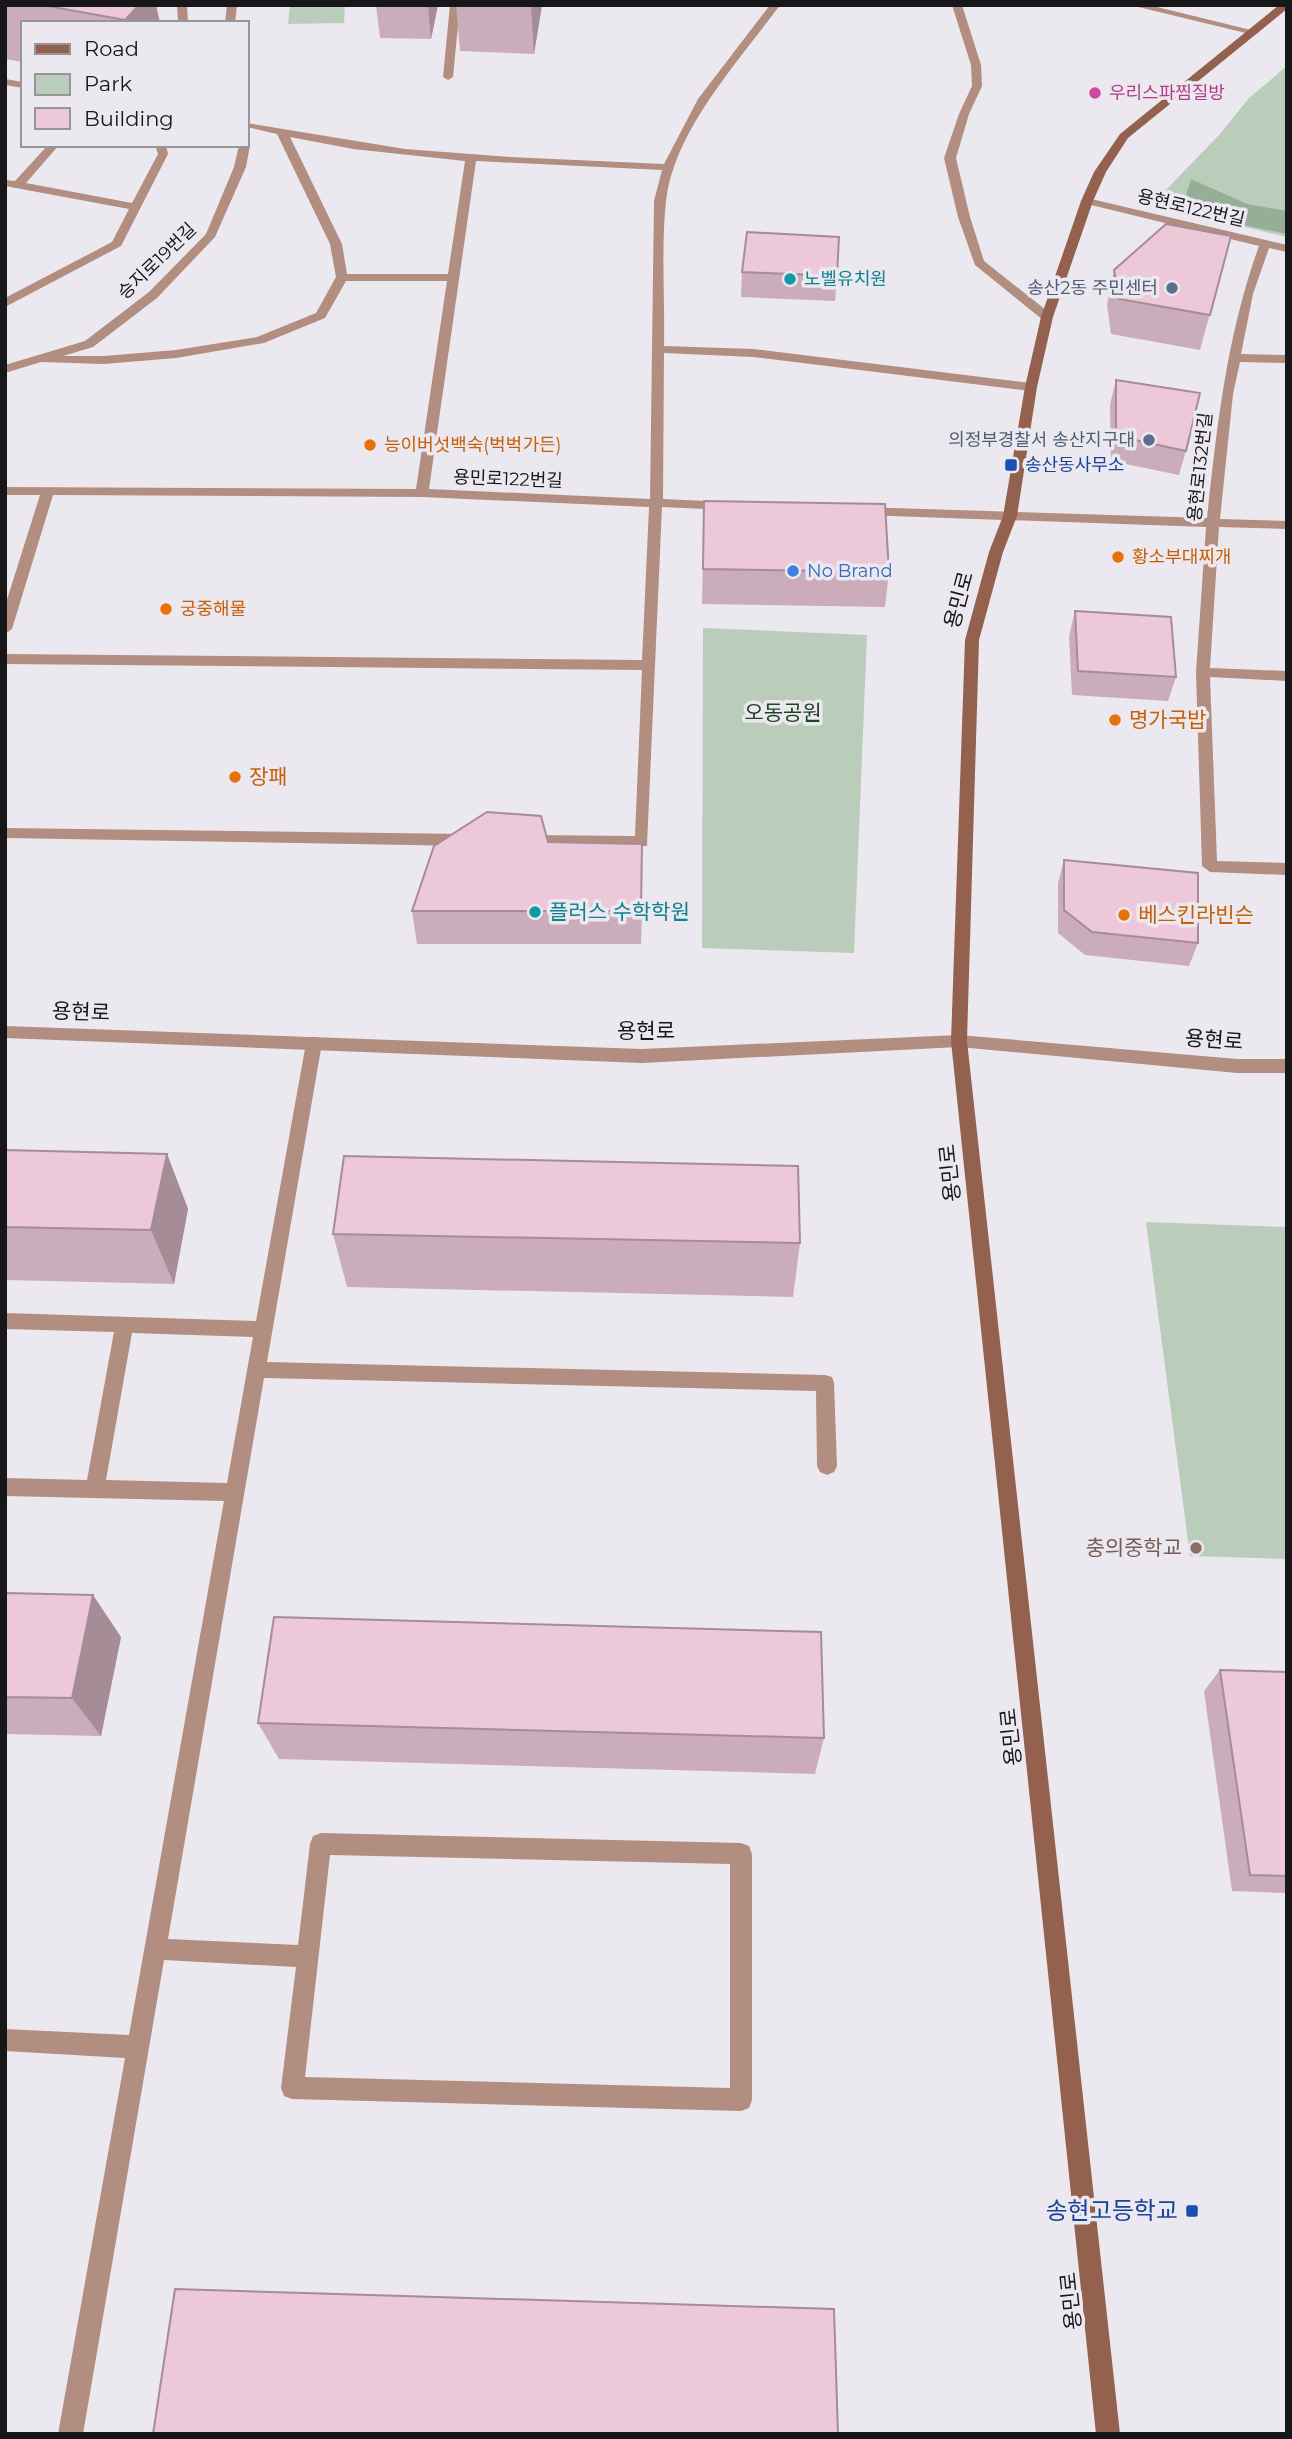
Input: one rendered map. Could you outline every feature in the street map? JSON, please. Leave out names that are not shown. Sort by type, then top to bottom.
[{"type":"main road","name":"용민로","points":[[1108,2434],[959,1041],[971,640],[996,552],[1010,516],[1031,387],[1047,317],[1087,201],[1100,172],[1124,136],[1286,5]]},
{"type":"street","points":[[448,77],[455,5]]},
{"type":"street","points":[[518,841],[642,842],[656,503],[660,201],[668,167],[703,99],[775,5]]},
{"type":"street","points":[[957,5],[976,65],[977,86],[964,114],[950,158],[964,217],[979,263],[1047,317]]},
{"type":"street","points":[[1135,5],[1254,32]]},
{"type":"street","points":[[248,119],[282,133],[471,157],[668,167]]},
{"type":"street","points":[[42,359],[116,359],[176,354],[260,340],[321,315],[342,277],[336,244],[282,133]]},
{"type":"street","points":[[11,184],[52,147]]},
{"type":"street","points":[[5,303],[117,244],[163,154],[161,147]]},
{"type":"street","name":"승지로19번길","points":[[5,369],[89,344],[153,295],[211,235],[240,167],[245,147]]},
{"type":"street","points":[[422,493],[471,157]]},
{"type":"street","points":[[11,184],[136,207]]},
{"type":"street","name":"용현로122번길","points":[[1087,201],[1287,249]]},
{"type":"street","name":"용현로132번길","points":[[1265,244],[1247,294],[1227,394],[1213,524],[1203,672],[1210,866],[1287,869]]},
{"type":"street","points":[[342,277],[454,278]]},
{"type":"street","points":[[658,349],[753,353],[1031,387]]},
{"type":"street","points":[[1234,358],[1287,359]]},
{"type":"street","name":"용민로122번길","points":[[5,491],[422,493],[738,506]]},
{"type":"street","points":[[5,629],[48,492]]},
{"type":"street","points":[[847,510],[1287,525]]},
{"type":"street","points":[[5,659],[649,665]]},
{"type":"street","points":[[1203,672],[1287,676]]},
{"type":"street","points":[[5,833],[476,840]]},
{"type":"street","name":"용현로","points":[[5,1032],[642,1056],[959,1041],[1237,1066],[1287,1066]]},
{"type":"street","points":[[70,2434],[314,1043]]},
{"type":"street","points":[[5,1321],[264,1329]]},
{"type":"street","points":[[95,1489],[125,1323]]},
{"type":"street","points":[[257,1370],[825,1383],[827,1466]]},
{"type":"street","points":[[5,1487],[235,1492]]},
{"type":"street","points":[[321,1844],[741,1854],[741,2100],[292,2088],[308,1956],[321,1844]]},
{"type":"street","points":[[156,1949],[308,1956]]},
{"type":"street","points":[[5,2039],[138,2047]]},
{"type":"green space","points":[[290,5],[345,5],[344,23],[288,24]]},
{"type":"green space","points":[[1287,66],[1287,237],[1181,212],[1161,195],[1219,135],[1249,98]]},
{"type":"green space","points":[[1191,179],[1247,204],[1287,211],[1287,234],[1181,212]]},
{"type":"green space","name":"오동공원","points":[[703,628],[867,635],[854,953],[702,948]]},
{"type":"green space","points":[[1146,1222],[1287,1227],[1287,1559],[1190,1556]]},
{"type":"building","points":[[42,5],[139,5],[125,20]]},
{"type":"building","points":[[1166,224],[1231,236],[1210,315],[1119,299],[1114,270]]},
{"type":"building","points":[[747,232],[839,237],[837,276],[742,272]]},
{"type":"building","points":[[1116,380],[1200,393],[1186,451],[1116,436]]},
{"type":"building","points":[[704,501],[885,504],[889,572],[703,569]]},
{"type":"building","points":[[1075,611],[1171,617],[1176,677],[1078,671]]},
{"type":"building","points":[[487,812],[541,816],[548,842],[642,844],[641,911],[412,911],[434,846]]},
{"type":"building","points":[[1064,860],[1198,873],[1198,943],[1092,932],[1064,910]]},
{"type":"building","points":[[5,1150],[167,1154],[151,1230],[5,1227]]},
{"type":"building","points":[[344,1156],[798,1166],[800,1243],[333,1234]]},
{"type":"building","points":[[5,1593],[93,1595],[72,1698],[5,1697]]},
{"type":"building","points":[[274,1617],[821,1632],[824,1738],[258,1723]]},
{"type":"building","points":[[1220,1670],[1287,1672],[1287,1876],[1250,1875]]},
{"type":"building","points":[[175,2289],[834,2309],[838,2434],[153,2434]]},
{"type":"place","name":"우리스파찜질방","points":[[1095,93]]},
{"type":"place","name":"노벨유치원","points":[[790,279]]},
{"type":"place","name":"송산2동 주민센터","points":[[1172,288]]},
{"type":"place","name":"의정부경찰서 송산지구대","points":[[1149,440]]},
{"type":"place","name":"능이버섯백숙(벅벅가든)","points":[[370,445]]},
{"type":"place","name":"송산동사무소","points":[[1011,465]]},
{"type":"place","name":"황소부대찌개","points":[[1118,557]]},
{"type":"place","name":"No Brand","points":[[793,571]]},
{"type":"place","name":"궁중해물","points":[[166,609]]},
{"type":"place","name":"명가국밥","points":[[1115,720]]},
{"type":"place","name":"장패","points":[[235,777]]},
{"type":"place","name":"플러스 수학학원","points":[[535,912]]},
{"type":"place","name":"베스킨라빈슨","points":[[1124,915]]},
{"type":"place","name":"충의중학교","points":[[1196,1548]]},
{"type":"place","name":"송현고등학교","points":[[1192,2211]]}]
